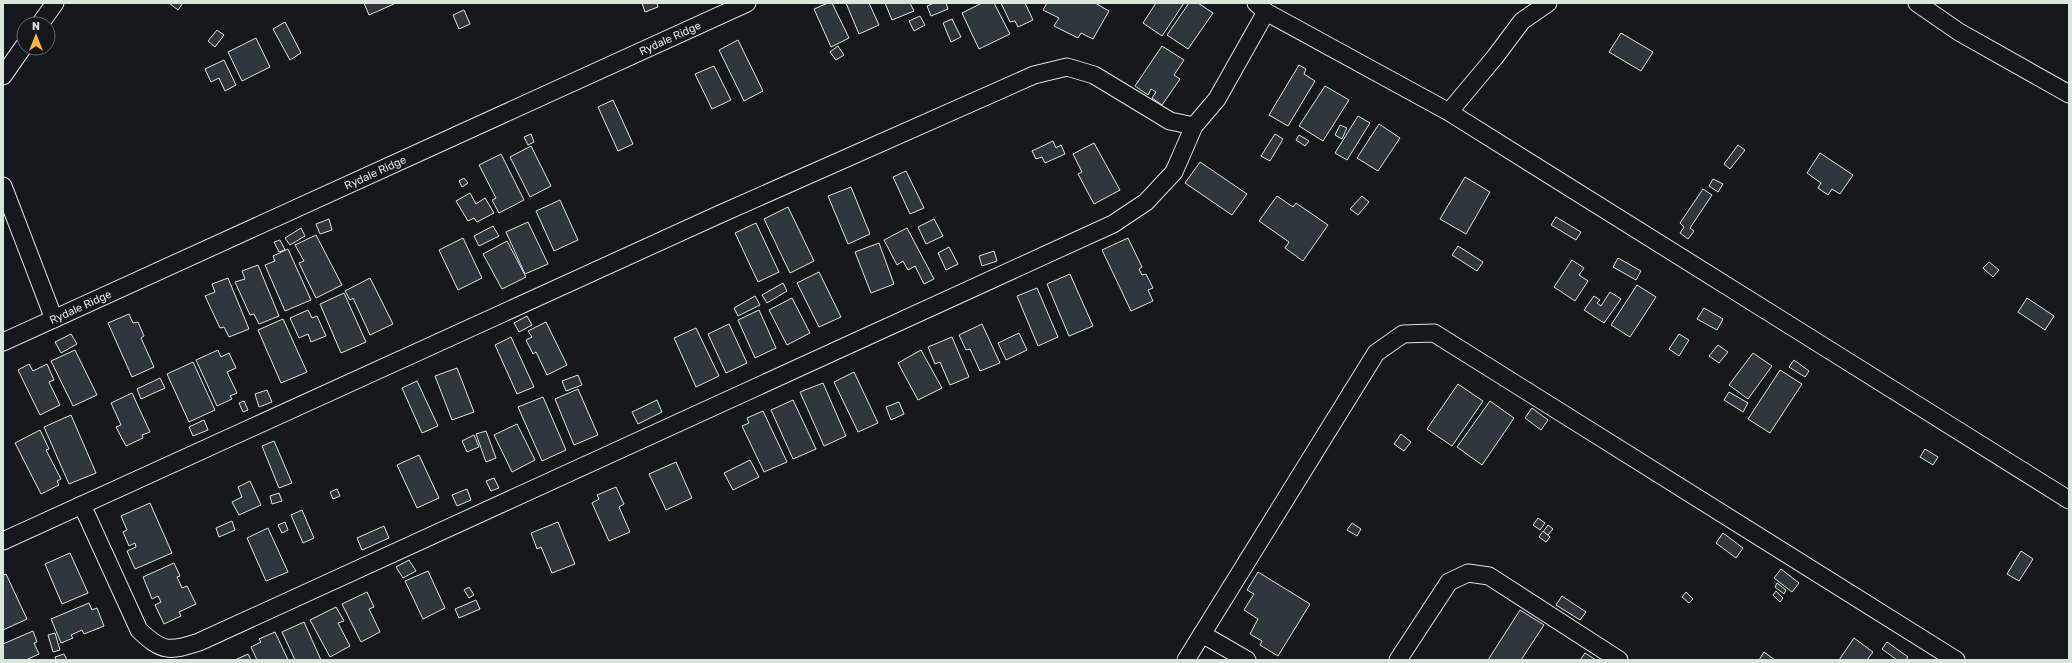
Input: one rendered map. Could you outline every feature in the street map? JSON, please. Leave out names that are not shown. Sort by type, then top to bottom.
[{"type":"street","points":[[46,16],[55,3]]},
{"type":"street","name":"Rydale Ridge","points":[[3,342],[747,3]]},
{"type":"street","points":[[1449,112],[1495,57],[1522,20],[1548,3]]},
{"type":"street","points":[[1917,3],[1959,32],[2069,94]]},
{"type":"street","points":[[82,505],[139,630],[154,645],[175,650],[199,642],[1113,224],[1146,202],[1174,172],[1194,126],[1217,99],[1261,7],[1449,112],[2069,500]]},
{"type":"street","points":[[3,76],[17,56]]},
{"type":"street","points":[[3,540],[718,215],[1034,75],[1067,67],[1094,75],[1170,121],[1194,126]]},
{"type":"street","points":[[3,186],[54,319]]},
{"type":"street","points":[[1186,660],[1376,353],[1403,334],[1434,333],[1956,660]]},
{"type":"street","points":[[1398,660],[1449,582],[1468,573],[1489,576],[1619,660]]},
{"type":"street","points":[[1202,634],[1247,660]]},
{"type":"building","points":[[169,3],[183,3],[178,10]]},
{"type":"building","points":[[364,3],[393,3],[394,4],[369,15]]},
{"type":"building","points":[[642,3],[657,3],[658,7],[645,12]]},
{"type":"building","points":[[828,3],[832,3],[849,38],[831,47],[814,9]]},
{"type":"building","points":[[846,3],[869,3],[879,25],[859,34]]},
{"type":"building","points":[[885,3],[910,3],[914,11],[892,20]]},
{"type":"building","points":[[934,3],[946,3],[948,9],[931,16],[927,6]]},
{"type":"building","points":[[982,3],[994,3],[1010,34],[979,49],[962,13]]},
{"type":"building","points":[[1001,3],[1025,3],[1033,20],[1018,27],[1015,21],[1010,22]]},
{"type":"building","points":[[1047,3],[1095,3],[1109,11],[1093,39],[1081,33],[1078,38],[1054,26],[1059,18],[1043,10]]},
{"type":"building","points":[[1156,3],[1184,3],[1162,36],[1143,23]]},
{"type":"building","points":[[1189,3],[1198,3],[1213,13],[1188,49],[1167,35]]},
{"type":"building","points":[[464,10],[470,24],[459,29],[453,15]]},
{"type":"building","points":[[920,16],[925,25],[914,31],[909,21]]},
{"type":"building","points":[[952,19],[961,37],[951,42],[943,23]]},
{"type":"building","points":[[285,22],[301,53],[290,60],[273,29]]},
{"type":"building","points":[[217,30],[224,35],[215,47],[208,41]]},
{"type":"building","points":[[1621,33],[1653,52],[1641,71],[1609,52]]},
{"type":"building","points":[[256,38],[270,67],[242,81],[228,52]]},
{"type":"building","points":[[738,40],[763,91],[744,101],[719,50]]},
{"type":"building","points":[[838,46],[844,55],[836,60],[830,52]]},
{"type":"building","points":[[1162,46],[1184,60],[1174,75],[1180,79],[1162,105],[1152,98],[1156,92],[1151,89],[1148,95],[1135,86]]},
{"type":"building","points":[[224,60],[236,85],[225,91],[219,78],[211,82],[205,69]]},
{"type":"building","points":[[1299,65],[1306,69],[1304,74],[1315,81],[1288,126],[1269,115]]},
{"type":"building","points":[[714,66],[731,100],[712,109],[695,74]]},
{"type":"building","points":[[1325,86],[1349,100],[1323,141],[1299,126]]},
{"type":"building","points":[[613,100],[633,144],[618,151],[598,107]]},
{"type":"building","points":[[1358,116],[1370,123],[1347,160],[1335,153]]},
{"type":"building","points":[[1379,124],[1400,138],[1378,171],[1357,158]]},
{"type":"building","points":[[1340,125],[1347,128],[1342,139],[1335,135]]},
{"type":"building","points":[[531,134],[534,142],[528,145],[524,137]]},
{"type":"building","points":[[1275,134],[1283,139],[1270,161],[1261,156]]},
{"type":"building","points":[[1299,135],[1309,141],[1305,146],[1296,140]]},
{"type":"building","points":[[1053,141],[1056,148],[1061,145],[1065,154],[1045,163],[1042,157],[1036,159],[1032,151]]},
{"type":"building","points":[[1094,143],[1120,190],[1094,204],[1078,174],[1082,172],[1073,154]]},
{"type":"building","points":[[1738,145],[1745,150],[1730,169],[1724,164]]},
{"type":"building","points":[[531,146],[551,186],[530,197],[510,157]]},
{"type":"building","points":[[1820,153],[1853,175],[1840,194],[1832,189],[1828,195],[1818,188],[1821,183],[1807,173]]},
{"type":"building","points":[[501,154],[524,200],[499,213],[492,200],[496,198],[479,165]]},
{"type":"building","points":[[1200,162],[1247,194],[1232,215],[1185,183]]},
{"type":"building","points":[[906,171],[924,208],[910,214],[893,177]]},
{"type":"building","points":[[1465,177],[1490,192],[1466,234],[1440,219]]},
{"type":"building","points":[[464,178],[468,183],[462,187],[459,181]]},
{"type":"building","points":[[1713,179],[1723,184],[1718,192],[1709,186]]},
{"type":"building","points":[[851,187],[870,234],[848,244],[828,196]]},
{"type":"building","points":[[1703,189],[1712,195],[1690,228],[1694,231],[1688,239],[1680,233],[1684,227],[1680,223]]},
{"type":"building","points":[[470,193],[476,204],[485,198],[494,213],[477,222],[474,218],[468,221],[456,201]]},
{"type":"building","points":[[1277,196],[1293,207],[1296,203],[1328,225],[1303,261],[1285,248],[1289,242],[1259,221]]},
{"type":"building","points":[[1362,196],[1369,202],[1358,215],[1350,209]]},
{"type":"building","points":[[560,200],[578,240],[554,251],[536,211]]},
{"type":"building","points":[[788,207],[814,261],[790,273],[764,219]]},
{"type":"building","points":[[1556,217],[1581,232],[1576,240],[1551,225]]},
{"type":"building","points":[[329,219],[332,230],[320,234],[316,224]]},
{"type":"building","points":[[934,219],[943,236],[926,244],[918,227]]},
{"type":"building","points":[[528,222],[548,264],[525,274],[506,232]]},
{"type":"building","points":[[756,223],[779,272],[758,282],[735,233]]},
{"type":"building","points":[[493,226],[499,236],[479,246],[474,236]]},
{"type":"building","points":[[301,228],[305,236],[290,245],[285,238]]},
{"type":"building","points":[[907,228],[934,279],[924,284],[915,266],[908,270],[903,261],[897,265],[884,240]]},
{"type":"building","points":[[316,235],[342,285],[316,298],[299,263],[304,261],[295,245]]},
{"type":"building","points":[[463,238],[482,278],[458,290],[439,250]]},
{"type":"building","points":[[1128,238],[1142,267],[1139,269],[1142,275],[1146,274],[1153,288],[1148,290],[1153,301],[1131,311],[1102,250]]},
{"type":"building","points":[[280,240],[285,250],[279,252],[274,242]]},
{"type":"building","points":[[507,241],[526,277],[502,289],[483,254]]},
{"type":"building","points":[[879,243],[894,284],[871,293],[855,252]]},
{"type":"building","points":[[1458,246],[1483,262],[1477,271],[1452,255]]},
{"type":"building","points":[[949,247],[958,264],[946,270],[938,253]]},
{"type":"building","points":[[288,249],[311,300],[285,311],[265,265],[275,261],[273,256]]},
{"type":"building","points":[[994,251],[997,261],[982,266],[979,256]]},
{"type":"building","points":[[1618,258],[1641,271],[1636,280],[1613,267]]},
{"type":"building","points":[[1572,260],[1584,268],[1579,275],[1588,281],[1575,301],[1554,287]]},
{"type":"building","points":[[1989,262],[1999,270],[1993,277],[1983,268]]},
{"type":"building","points":[[258,265],[279,316],[259,324],[254,314],[250,315],[235,282],[245,279],[242,271]]},
{"type":"building","points":[[819,272],[841,317],[819,327],[797,283]]},
{"type":"building","points":[[1070,274],[1093,326],[1069,336],[1047,284]]},
{"type":"building","points":[[228,278],[249,329],[229,337],[224,327],[220,328],[205,296],[215,292],[212,284]]},
{"type":"building","points":[[370,278],[393,324],[370,335],[353,298],[350,300],[345,291]]},
{"type":"building","points":[[783,283],[787,291],[767,303],[762,295]]},
{"type":"building","points":[[1637,285],[1656,297],[1630,337],[1611,325]]},
{"type":"building","points":[[1037,288],[1058,337],[1038,346],[1017,296]]},
{"type":"building","points":[[1610,292],[1621,299],[1604,323],[1584,310],[1594,296],[1600,300],[1597,303],[1601,306]]},
{"type":"building","points":[[344,293],[366,342],[341,353],[320,304]]},
{"type":"building","points":[[755,296],[760,305],[738,316],[734,308]]},
{"type":"building","points":[[792,298],[810,333],[787,345],[769,310]]},
{"type":"building","points":[[2027,298],[2054,316],[2045,330],[2018,312]]},
{"type":"building","points":[[1704,308],[1723,319],[1717,330],[1697,319]]},
{"type":"building","points":[[308,310],[312,318],[317,316],[326,336],[311,342],[308,334],[299,338],[290,318]]},
{"type":"building","points":[[759,310],[776,348],[755,358],[738,320]]},
{"type":"building","points":[[129,314],[133,323],[138,322],[144,336],[141,338],[154,367],[132,377],[108,323]]},
{"type":"building","points":[[527,316],[532,325],[519,332],[514,323]]},
{"type":"building","points":[[283,319],[307,372],[281,383],[258,330]]},
{"type":"building","points":[[546,322],[567,365],[547,375],[536,352],[533,354],[526,340],[532,337],[528,331]]},
{"type":"building","points":[[729,324],[747,363],[726,373],[708,334]]},
{"type":"building","points":[[982,324],[1000,363],[980,371],[970,349],[966,350],[959,335]]},
{"type":"building","points":[[696,328],[719,376],[696,387],[674,338]]},
{"type":"building","points":[[1019,333],[1027,350],[1006,360],[998,343]]},
{"type":"building","points":[[71,334],[77,344],[61,353],[55,342]]},
{"type":"building","points":[[1679,334],[1689,340],[1679,356],[1669,349]]},
{"type":"building","points":[[511,337],[534,387],[517,394],[495,345]]},
{"type":"building","points":[[952,337],[969,377],[950,385],[940,362],[935,364],[928,347]]},
{"type":"building","points":[[1718,345],[1728,352],[1719,363],[1709,356]]},
{"type":"building","points":[[75,350],[97,395],[73,406],[51,361]]},
{"type":"building","points":[[218,350],[221,357],[229,353],[236,368],[227,372],[237,393],[230,396],[232,399],[217,406],[196,360]]},
{"type":"building","points":[[921,350],[942,388],[918,400],[898,363]]},
{"type":"building","points":[[1753,353],[1772,366],[1748,399],[1729,385]]},
{"type":"building","points":[[1794,360],[1809,371],[1805,377],[1789,367]]},
{"type":"building","points":[[193,362],[215,410],[189,422],[167,374]]},
{"type":"building","points":[[29,364],[33,371],[47,364],[54,380],[49,382],[60,405],[40,415],[18,370]]},
{"type":"building","points":[[457,368],[474,412],[452,420],[435,376]]},
{"type":"building","points":[[1780,370],[1802,384],[1770,433],[1748,419]]},
{"type":"building","points":[[854,372],[878,423],[858,432],[834,382]]},
{"type":"building","points":[[578,375],[582,385],[566,391],[562,381]]},
{"type":"building","points":[[160,378],[165,388],[141,399],[137,389]]},
{"type":"building","points":[[417,381],[438,426],[422,433],[402,388]]},
{"type":"building","points":[[823,383],[846,436],[824,446],[800,392]]},
{"type":"building","points":[[1458,384],[1483,401],[1452,446],[1427,429]]},
{"type":"building","points":[[578,389],[598,435],[574,445],[555,399]]},
{"type":"building","points":[[267,390],[272,402],[259,407],[255,394]]},
{"type":"building","points":[[1729,392],[1748,403],[1743,412],[1724,400]]},
{"type":"building","points":[[132,393],[150,432],[142,435],[143,438],[126,446],[116,427],[121,425],[111,403]]},
{"type":"building","points":[[543,397],[566,450],[542,461],[518,407]]},
{"type":"building","points":[[657,400],[662,412],[638,424],[632,412]]},
{"type":"building","points":[[793,400],[816,449],[793,459],[771,410]]},
{"type":"building","points":[[244,401],[248,410],[243,412],[239,403]]},
{"type":"building","points":[[1490,401],[1514,418],[1482,465],[1457,447]]},
{"type":"building","points":[[899,402],[904,414],[891,420],[886,407]]},
{"type":"building","points":[[1532,408],[1548,420],[1541,430],[1525,418]]},
{"type":"building","points":[[763,411],[787,462],[764,472],[742,426],[749,423],[747,418]]},
{"type":"building","points":[[71,415],[96,473],[69,484],[44,427]]},
{"type":"building","points":[[204,420],[208,430],[193,436],[189,427]]},
{"type":"building","points":[[517,424],[535,460],[512,472],[494,435]]},
{"type":"building","points":[[40,430],[49,449],[46,450],[61,479],[57,481],[59,485],[41,494],[15,443]]},
{"type":"building","points":[[486,431],[496,458],[486,462],[476,434]]},
{"type":"building","points":[[1401,434],[1411,442],[1404,451],[1394,444]]},
{"type":"building","points":[[474,435],[479,447],[467,452],[462,441]]},
{"type":"building","points":[[274,441],[292,483],[279,488],[262,446]]},
{"type":"building","points":[[1925,449],[1938,457],[1933,465],[1920,457]]},
{"type":"building","points":[[419,455],[439,498],[417,508],[397,465]]},
{"type":"building","points":[[750,460],[759,477],[733,490],[724,473]]},
{"type":"building","points":[[676,462],[692,498],[666,510],[649,474]]},
{"type":"building","points":[[494,478],[499,488],[491,491],[486,481]]},
{"type":"building","points":[[250,481],[261,505],[239,515],[232,502],[242,497],[238,487]]},
{"type":"building","points":[[616,487],[624,504],[619,507],[630,532],[609,541],[592,503],[599,499],[597,495]]},
{"type":"building","points":[[337,489],[340,496],[333,499],[330,492]]},
{"type":"building","points":[[467,489],[471,500],[457,506],[452,495]]},
{"type":"building","points":[[279,493],[282,501],[272,504],[270,496]]},
{"type":"building","points":[[150,503],[172,553],[135,569],[127,551],[136,547],[135,543],[129,546],[123,532],[127,530],[121,516]]},
{"type":"building","points":[[302,510],[314,538],[303,543],[291,515]]},
{"type":"building","points":[[1538,518],[1545,523],[1540,530],[1533,525]]},
{"type":"building","points":[[232,521],[235,530],[219,537],[216,528]]},
{"type":"building","points":[[285,522],[288,530],[282,533],[278,525]]},
{"type":"building","points":[[558,522],[575,564],[552,573],[541,547],[537,549],[531,533]]},
{"type":"building","points":[[1352,523],[1361,529],[1357,536],[1347,530]]},
{"type":"building","points":[[1548,525],[1553,529],[1548,535],[1543,532]]},
{"type":"building","points":[[384,526],[389,538],[362,550],[357,538]]},
{"type":"building","points":[[268,528],[288,572],[266,581],[247,538]]},
{"type":"building","points":[[1543,531],[1550,537],[1546,542],[1539,537]]},
{"type":"building","points":[[1723,533],[1743,548],[1736,558],[1716,543]]},
{"type":"building","points":[[2021,551],[2033,559],[2019,581],[2007,574]]},
{"type":"building","points":[[70,553],[88,593],[62,604],[45,564]]},
{"type":"building","points":[[409,560],[416,571],[403,578],[396,567]]},
{"type":"building","points":[[174,563],[180,576],[177,577],[182,588],[187,586],[196,604],[179,612],[181,616],[164,624],[155,605],[161,602],[158,596],[152,599],[143,577]]},
{"type":"building","points":[[1781,569],[1799,583],[1792,592],[1774,578]]},
{"type":"building","points":[[428,571],[445,608],[423,619],[405,581]]},
{"type":"building","points":[[1258,572],[1310,604],[1278,656],[1260,645],[1262,641],[1250,634],[1258,619],[1244,610],[1254,594],[1247,590]]},
{"type":"building","points":[[6,574],[27,619],[3,630],[3,575]]},
{"type":"building","points":[[1777,583],[1786,590],[1784,594],[1775,587]]},
{"type":"building","points":[[469,587],[474,595],[469,598],[464,590]]},
{"type":"building","points":[[1776,591],[1783,598],[1780,602],[1773,595]]},
{"type":"building","points":[[367,592],[374,607],[369,609],[380,632],[361,642],[342,604]]},
{"type":"building","points":[[1686,592],[1693,599],[1689,603],[1682,597]]},
{"type":"building","points":[[1562,596],[1586,612],[1580,620],[1556,605]]},
{"type":"building","points":[[476,600],[480,609],[459,618],[455,609]]},
{"type":"building","points":[[89,603],[92,610],[97,608],[104,626],[84,634],[82,630],[71,635],[73,638],[61,643],[51,619]]},
{"type":"building","points":[[336,607],[344,621],[338,623],[350,646],[330,657],[310,620]]},
{"type":"building","points":[[1520,610],[1544,625],[1521,660],[1488,660]]},
{"type":"building","points":[[304,622],[321,660],[295,660],[282,632]]},
{"type":"building","points":[[33,631],[37,642],[34,643],[39,654],[26,660],[3,660],[3,644]]},
{"type":"building","points":[[275,632],[288,660],[257,660],[251,647],[261,642],[259,639]]},
{"type":"building","points":[[55,633],[60,650],[53,652],[48,635]]},
{"type":"building","points":[[1854,638],[1873,652],[1867,660],[1839,660]]},
{"type":"building","points":[[1887,642],[1908,657],[1906,660],[1897,660],[1882,649]]},
{"type":"building","points":[[1764,652],[1775,660],[1759,660]]},
{"type":"building","points":[[1585,653],[1596,660],[1580,660]]},
{"type":"building","points":[[64,654],[67,660],[56,660],[55,657]]},
{"type":"building","points":[[248,654],[251,660],[235,660]]}]
